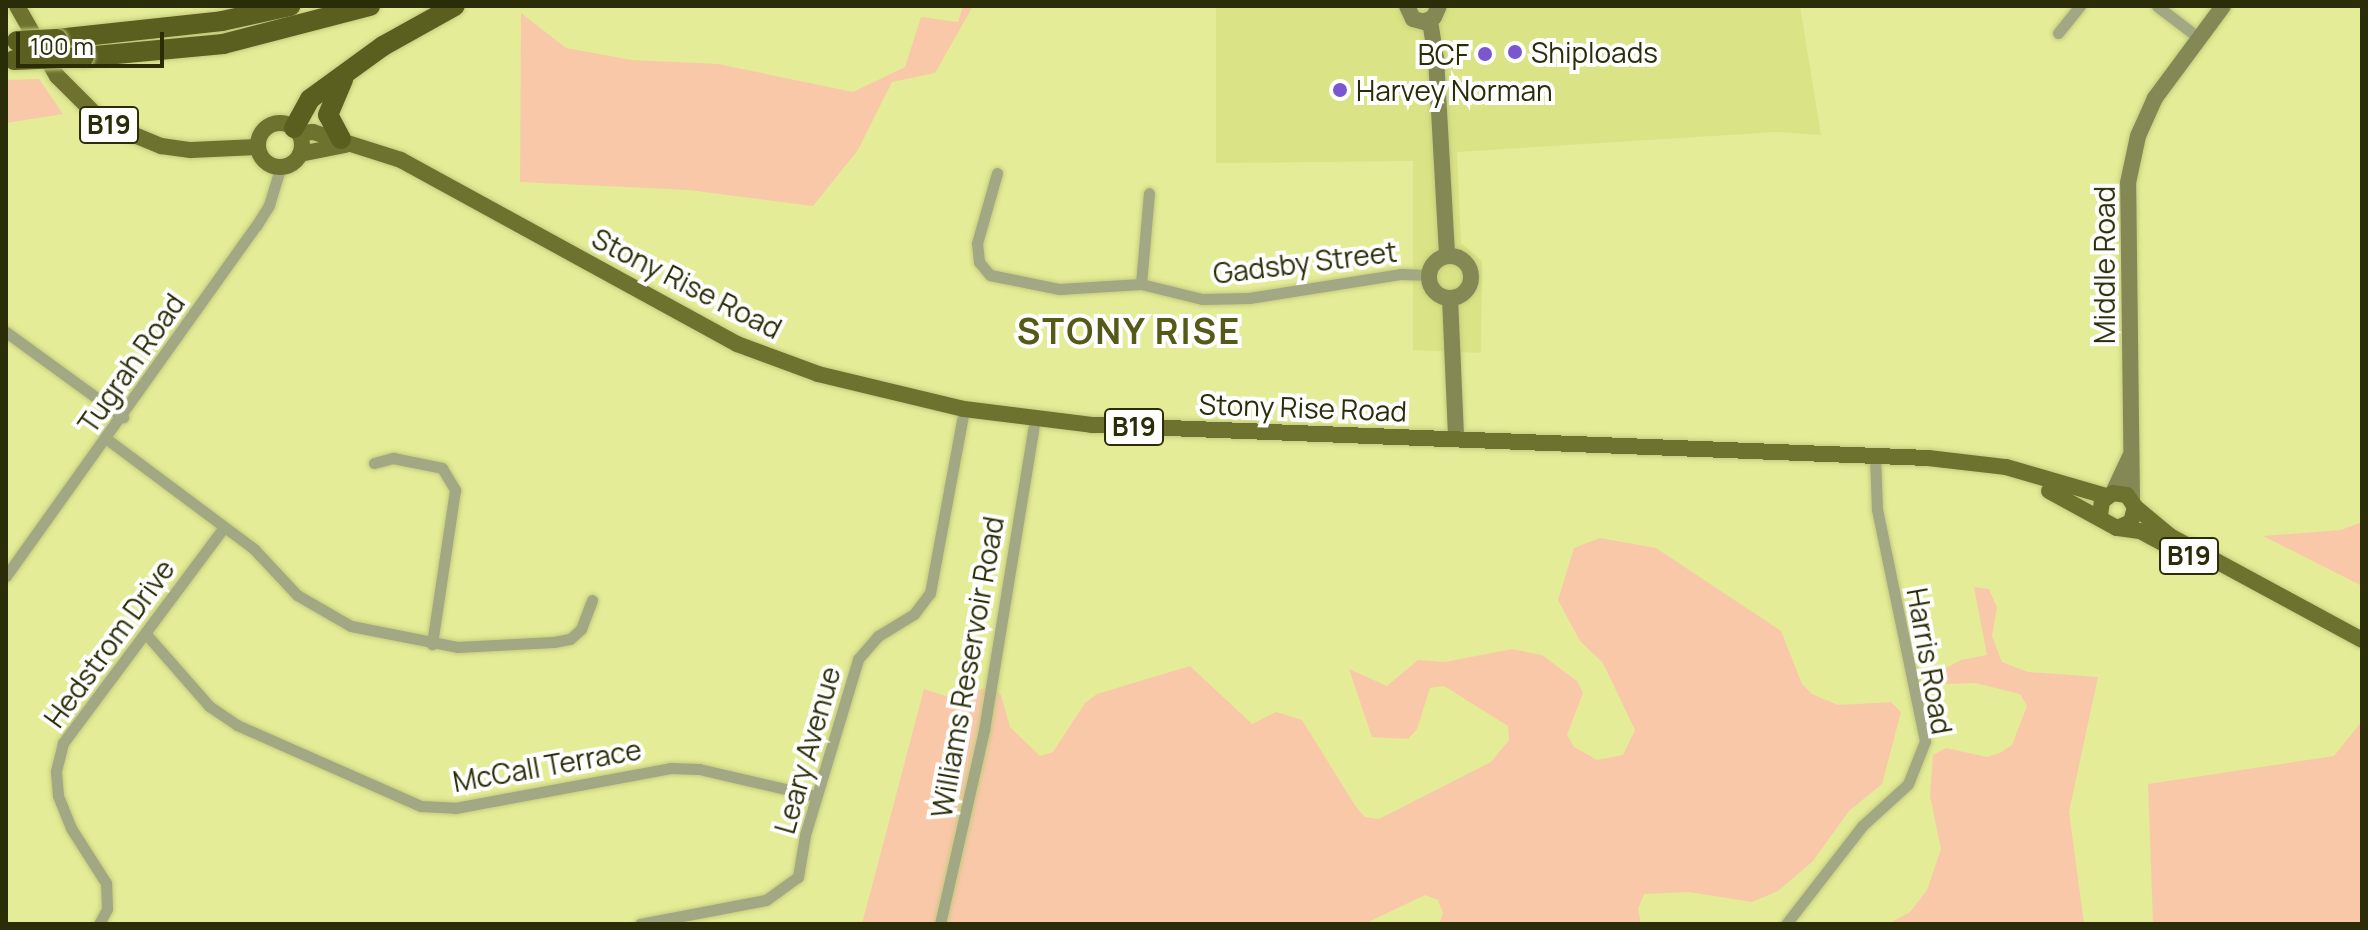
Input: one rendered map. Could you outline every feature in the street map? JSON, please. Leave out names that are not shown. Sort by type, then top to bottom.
[{"type":"highway","points":[[11,51],[57,39],[222,21],[290,6]]},
{"type":"highway","points":[[11,51],[84,57],[223,44],[370,6]]},
{"type":"highway","points":[[296,131],[305,104],[383,46],[455,6]]},
{"type":"highway","points":[[345,76],[328,115],[348,142]]},
{"type":"main road","name":"B19","points":[[17,6],[57,76],[103,122],[161,146],[191,150],[257,147],[259,135],[271,124],[296,131]]},
{"type":"main road","points":[[1407,6],[1413,19],[1434,13],[1447,256]]},
{"type":"main road","name":"Middle Road","points":[[2134,504],[2130,455],[2128,183],[2138,136],[2155,98],[2223,6]]},
{"type":"main road","points":[[296,131],[300,154]]},
{"type":"main road","name":"Stony Rise Road","points":[[296,131],[348,142],[401,160],[737,344],[818,374],[964,409],[1092,425],[1875,456],[1972,463],[2006,467],[2110,494]]},
{"type":"main road","name":"Stony Rise Road","points":[[300,154],[348,142]]},
{"type":"main road","points":[[257,147],[266,163],[280,168]]},
{"type":"main road","name":"B19","points":[[280,168],[300,154]]},
{"type":"main road","points":[[1447,256],[1465,263],[1471,275],[1463,294],[1450,298],[1432,288],[1429,275],[1434,263],[1447,256]]},
{"type":"main road","points":[[1450,298],[1456,438]]},
{"type":"main road","name":"Middle Road","points":[[2110,494],[2130,455]]},
{"type":"main road","name":"Stony Rise Road","points":[[1972,463],[2100,515]]},
{"type":"main road","name":"B19","points":[[2110,494],[2134,504],[2170,536],[2362,640]]},
{"type":"main road","points":[[2100,515],[2110,494]]},
{"type":"main road","name":"B19","points":[[2117,528],[2131,522],[2134,504]]},
{"type":"main road","name":"B19","points":[[2100,515],[2117,528],[2140,531],[2260,587]]},
{"type":"street","points":[[2058,33],[2080,6]]},
{"type":"street","points":[[2157,6],[2199,38]]},
{"type":"street","name":"Tugrah Road","points":[[6,576],[108,440],[266,211],[280,168]]},
{"type":"street","name":"Gadsby Street","points":[[997,173],[977,243],[979,262],[990,275],[1059,289],[1141,284],[1202,299],[1249,298],[1400,274],[1429,275]]},
{"type":"street","points":[[1141,284],[1149,193]]},
{"type":"street","points":[[6,332],[123,417]]},
{"type":"street","name":"Leary Avenue","points":[[640,924],[766,900],[798,877],[816,796],[858,659],[878,636],[914,614],[930,593],[964,409]]},
{"type":"street","name":"Williams Reservoir Road","points":[[940,924],[984,730],[1035,418]]},
{"type":"street","points":[[108,440],[224,527],[317,611],[351,626],[432,644],[570,639],[581,629],[592,600]]},
{"type":"street","name":"Harris Road","points":[[1786,924],[1862,826],[1908,784],[1925,741],[1877,509],[1875,456]]},
{"type":"street","points":[[374,463],[393,458],[442,468],[455,490],[432,644]]},
{"type":"street","name":"Hedstrom Drive","points":[[99,924],[107,909],[106,883],[71,828],[58,795],[56,771],[63,743],[224,527]]},
{"type":"street","name":"McCall Terrace","points":[[146,634],[209,706],[237,725],[421,806],[455,808],[670,768],[699,769],[816,796]]},
{"type":"shaded area","points":[[963,6],[973,6],[935,73],[892,82],[858,150],[813,206],[689,190],[520,182],[521,13],[566,48],[632,60],[718,64],[853,92],[905,67],[921,17],[958,22]]},
{"type":"shaded area","points":[[1216,6],[1800,6],[1821,135],[1777,132],[1457,152],[1461,243],[1482,261],[1481,353],[1413,350],[1413,161],[1216,163]]},
{"type":"shaded area","points":[[39,79],[63,114],[6,123],[6,80]]},
{"type":"shaded area","points":[[2362,522],[2362,586],[2263,536],[2341,530]]},
{"type":"shaded area","points":[[1600,538],[1656,548],[1781,631],[1802,684],[1812,694],[1838,705],[1891,702],[1901,712],[1882,784],[1849,811],[1813,861],[1778,891],[1752,902],[1689,892],[1644,894],[1638,909],[1641,924],[1439,924],[1443,913],[1438,900],[1425,895],[1364,924],[862,924],[924,689],[949,697],[991,687],[1001,695],[1010,727],[1040,756],[1053,752],[1085,703],[1097,694],[1190,666],[1252,724],[1276,712],[1302,720],[1356,807],[1365,817],[1379,819],[1491,762],[1509,740],[1508,726],[1444,686],[1430,688],[1417,729],[1408,739],[1372,737],[1349,669],[1387,686],[1418,660],[1445,662],[1512,649],[1542,655],[1577,681],[1583,693],[1567,735],[1574,747],[1597,760],[1623,755],[1635,730],[1603,663],[1580,641],[1558,600],[1574,548]]},
{"type":"shaded area","points":[[1974,587],[1989,589],[1997,608],[1992,636],[2002,662],[2028,672],[2098,677],[2069,812],[2084,924],[1888,924],[1910,912],[1927,890],[1941,849],[1930,796],[1933,755],[1946,748],[1987,757],[2000,753],[2012,745],[2027,706],[2020,694],[1975,683],[1945,684],[1935,674],[1961,660],[1987,655]]},
{"type":"shaded area","points":[[2362,721],[2362,924],[2153,924],[2148,784],[2334,756]]},
{"type":"place","name":"Shiploads","points":[[1515,52]]},
{"type":"place","name":"BCF","points":[[1485,54]]},
{"type":"place","name":"Harvey Norman","points":[[1340,90]]},
{"type":"district","name":"STONY RISE","points":[[1129,331]]}]
